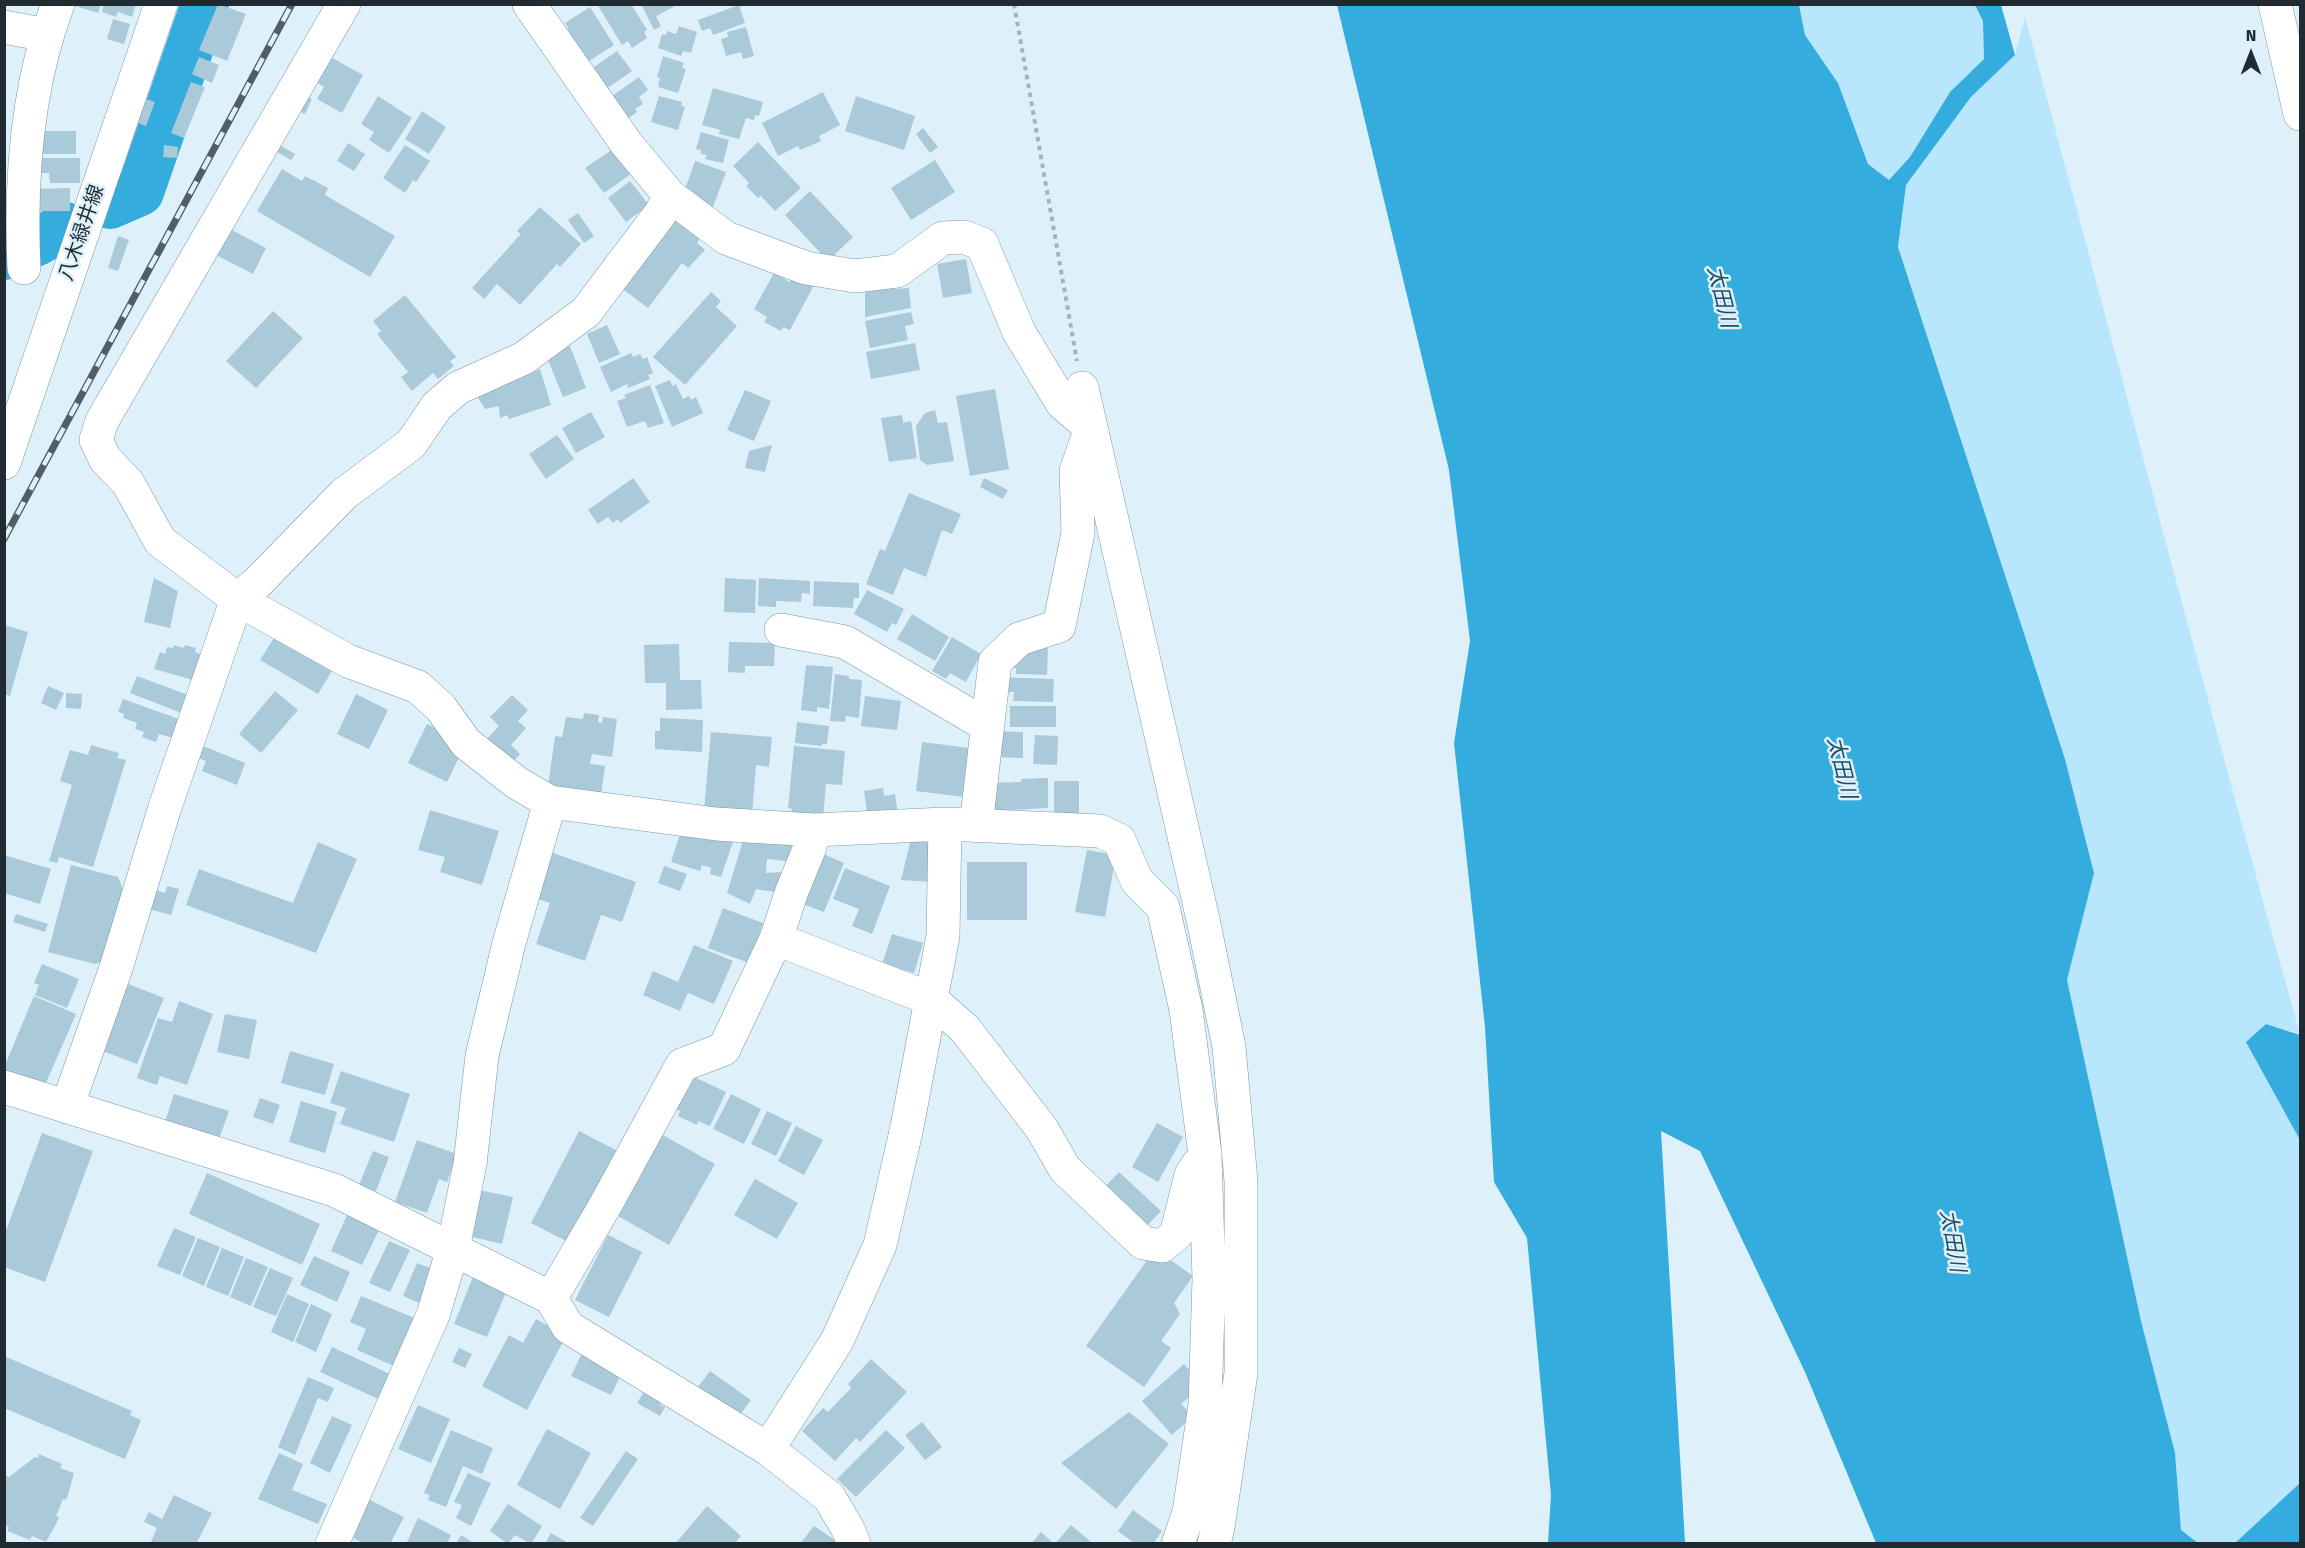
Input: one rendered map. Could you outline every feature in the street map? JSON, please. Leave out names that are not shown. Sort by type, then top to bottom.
[{"type":"street","points":[[58,4],[46,35],[30,114],[18,260],[70,266]]},
{"type":"street","name":"八木緑井線","points":[[4,463],[161,4]]},
{"type":"street","points":[[344,4],[102,421],[96,440],[105,459],[128,483],[160,541],[237,599],[348,662],[418,687],[441,708],[466,743],[517,783],[550,802],[716,825],[814,830],[960,825],[1100,831],[1119,840],[1137,881],[1163,907],[1186,1010],[1205,1154],[1209,1279],[1204,1405],[1189,1512],[1178,1544]]},
{"type":"street","points":[[529,4],[626,143],[670,196],[726,238],[806,268],[855,276],[897,271],[943,238],[964,237],[982,244],[1025,342],[1062,403],[1092,428]]},
{"type":"street","points":[[2275,4],[2301,114]]},
{"type":"street","points":[[4,27],[46,35]]},
{"type":"street","points":[[67,1107],[116,968],[165,807],[237,599],[256,584],[344,494],[411,444],[437,406],[458,388],[524,358],[586,312],[660,214],[670,196]]},
{"type":"street","points":[[1082,388],[1204,924],[1229,1047],[1241,1181],[1241,1373],[1214,1544]]},
{"type":"street","points":[[768,1449],[837,1341],[880,1245],[907,1127],[943,936],[960,825],[988,726],[995,662],[1019,639],[1059,626],[1078,533],[1076,471],[1092,428]]},
{"type":"street","points":[[781,630],[844,642],[988,726]]},
{"type":"street","points":[[332,1544],[433,1315],[453,1249],[470,1164],[482,1056],[510,943],[550,802]]},
{"type":"street","points":[[551,1298],[606,1204],[682,1065],[724,1049],[776,939],[810,847],[814,830]]},
{"type":"street","points":[[776,939],[931,999],[965,1029],[1042,1129],[1065,1168],[1143,1243],[1162,1246],[1176,1234],[1191,1175],[1205,1154]]},
{"type":"street","points":[[4,1087],[334,1190],[551,1298],[568,1327],[768,1449],[829,1497],[854,1544]]},
{"type":"path","points":[[1014,4],[1082,388]]},
{"type":"shaded area","points":[[1799,5],[1975,5],[1983,21],[1984,59],[1950,92],[1910,157],[1889,180],[1868,164],[1838,83],[1805,35]]},
{"type":"shaded area","points":[[2025,17],[2195,653],[2300,1034],[2266,1024],[2292,1125],[2300,1140],[2300,1483],[2235,1543],[2198,1543],[2181,1530],[2175,1453],[2141,1321],[2067,980],[2094,872],[2065,759],[1898,247],[1906,185],[1971,97],[2015,55]]},
{"type":"water","name":"太田川","points":[[1337,5],[1799,5],[1805,35],[1838,83],[1868,164],[1889,180],[1910,157],[1950,92],[1984,59],[1983,21],[1975,5],[2001,5],[2015,55],[1971,97],[1906,185],[1898,247],[2065,759],[2094,873],[2067,980],[2141,1321],[2175,1453],[2181,1530],[2198,1543],[1876,1543],[1805,1372],[1700,1151],[1661,1131],[1685,1543],[1548,1543],[1551,1495],[1527,1238],[1494,1182],[1485,1027],[1454,743],[1470,641],[1449,470]]},
{"type":"water","points":[[2266,1024],[2300,1035],[2300,1140],[2246,1042]]},
{"type":"water","points":[[2300,1483],[2300,1543],[2235,1543]]},
{"type":"building","points":[[69,4],[101,4],[98,13]]},
{"type":"building","points":[[104,4],[136,4],[132,17],[118,12],[116,17],[102,12]]},
{"type":"building","points":[[218,4],[246,14],[227,61],[199,50]]},
{"type":"building","points":[[597,4],[631,4],[647,30],[644,32],[647,38],[632,48],[628,41],[622,45]]},
{"type":"building","points":[[679,4],[656,16],[661,26],[654,30],[642,6]]},
{"type":"building","points":[[739,5],[745,23],[713,35],[710,28],[702,31],[698,20]]},
{"type":"building","points":[[590,7],[614,45],[589,61],[578,45],[572,48],[563,34],[569,30],[565,23]]},
{"type":"building","points":[[113,19],[130,24],[124,44],[107,39]]},
{"type":"building","points":[[679,26],[697,32],[691,53],[683,51],[681,56],[658,48],[662,34],[666,35],[667,31],[676,34]]},
{"type":"building","points":[[746,27],[754,56],[743,59],[741,52],[726,56],[721,39],[728,37],[727,32]]},
{"type":"building","points":[[617,51],[632,71],[602,92],[587,72]]},
{"type":"building","points":[[325,54],[363,75],[342,113],[317,99],[324,87],[311,79]]},
{"type":"building","points":[[663,56],[684,63],[682,68],[686,69],[678,93],[658,87],[660,78],[657,77]]},
{"type":"building","points":[[199,57],[219,65],[212,83],[192,74]]},
{"type":"building","points":[[639,77],[648,90],[639,97],[643,104],[635,109],[637,112],[626,120],[605,101]]},
{"type":"building","points":[[191,82],[205,87],[184,138],[171,133]]},
{"type":"building","points":[[713,88],[763,102],[759,116],[755,115],[754,120],[746,118],[739,139],[719,134],[720,130],[702,125]]},
{"type":"building","points":[[298,92],[312,99],[305,114],[291,108]]},
{"type":"building","points":[[823,92],[840,125],[819,136],[821,141],[800,150],[798,146],[778,156],[762,123]]},
{"type":"building","points":[[378,96],[412,118],[389,153],[369,140],[374,132],[361,124]]},
{"type":"building","points":[[659,96],[682,102],[681,106],[685,107],[678,130],[651,122]]},
{"type":"building","points":[[856,96],[915,116],[904,150],[845,131]]},
{"type":"building","points":[[146,99],[155,102],[146,126],[138,123]]},
{"type":"building","points":[[422,111],[446,127],[429,154],[405,139]]},
{"type":"building","points":[[923,128],[938,147],[930,153],[916,134]]},
{"type":"building","points":[[38,131],[76,131],[76,154],[38,154]]},
{"type":"building","points":[[701,132],[729,140],[723,163],[705,159],[707,155],[701,154],[701,150],[696,149]]},
{"type":"building","points":[[758,142],[801,188],[775,211],[761,196],[758,198],[746,186],[749,183],[733,166]]},
{"type":"building","points":[[276,143],[295,154],[291,160],[272,149]]},
{"type":"building","points":[[348,143],[365,154],[354,171],[337,161]]},
{"type":"building","points":[[164,145],[178,147],[177,158],[163,157]]},
{"type":"building","points":[[405,145],[430,161],[416,182],[413,180],[405,193],[383,178]]},
{"type":"building","points":[[613,149],[631,174],[604,193],[585,168]]},
{"type":"building","points":[[39,158],[80,158],[80,183],[50,183],[49,173],[39,173]]},
{"type":"building","points":[[935,160],[955,192],[911,220],[891,188]]},
{"type":"building","points":[[695,161],[726,172],[710,215],[689,195],[691,190],[685,189]]},
{"type":"building","points":[[282,169],[302,181],[305,176],[328,188],[325,195],[395,236],[370,277],[257,211]]},
{"type":"building","points":[[630,181],[649,205],[626,222],[608,198]]},
{"type":"building","points":[[70,188],[70,211],[36,211],[35,189]]},
{"type":"building","points":[[810,191],[853,237],[828,261],[785,215]]},
{"type":"building","points":[[540,207],[581,244],[560,267],[557,264],[520,305],[497,284],[484,299],[472,288],[521,234],[517,231]]},
{"type":"building","points":[[578,213],[594,236],[584,243],[568,220]]},
{"type":"building","points":[[668,215],[700,238],[697,243],[705,250],[688,268],[682,263],[648,308],[616,284]]},
{"type":"building","points":[[230,229],[266,248],[253,274],[216,255]]},
{"type":"building","points":[[118,236],[129,240],[118,271],[108,268]]},
{"type":"building","points":[[966,259],[972,293],[943,298],[937,264]]},
{"type":"building","points":[[774,273],[790,282],[794,274],[814,285],[790,330],[783,327],[781,331],[764,322],[767,317],[754,309]]},
{"type":"building","points":[[893,285],[894,289],[909,288],[911,308],[865,317],[865,290]]},
{"type":"building","points":[[711,292],[721,301],[716,307],[737,326],[685,385],[653,357]]},
{"type":"building","points":[[405,295],[456,357],[450,361],[454,366],[438,379],[433,373],[412,391],[401,377],[408,372],[377,334],[381,331],[373,321]]},
{"type":"building","points":[[273,311],[303,338],[256,388],[226,361]]},
{"type":"building","points":[[911,312],[914,324],[905,326],[908,340],[870,348],[865,321]]},
{"type":"building","points":[[607,325],[620,354],[599,363],[587,334]]},
{"type":"building","points":[[915,343],[920,370],[871,379],[866,352]]},
{"type":"building","points":[[570,346],[586,388],[563,397],[546,355]]},
{"type":"building","points":[[631,353],[633,357],[640,354],[643,359],[647,357],[653,373],[648,375],[650,379],[628,388],[627,384],[611,392],[600,367]]},
{"type":"building","points":[[540,369],[551,405],[509,419],[507,415],[500,418],[499,406],[485,409],[473,389],[520,373],[521,378]]},
{"type":"building","points":[[670,380],[672,386],[676,384],[683,399],[689,396],[691,400],[696,397],[703,413],[672,427],[655,386]]},
{"type":"building","points":[[650,385],[664,423],[648,428],[645,421],[627,427],[617,401],[626,398],[624,395]]},
{"type":"building","points":[[995,389],[1009,469],[970,476],[956,396]]},
{"type":"building","points":[[745,390],[771,401],[754,441],[727,430]]},
{"type":"building","points":[[935,410],[938,423],[947,422],[954,461],[927,465],[920,460],[916,426],[925,413]]},
{"type":"building","points":[[591,412],[605,437],[576,453],[562,428]]},
{"type":"building","points":[[902,415],[903,423],[911,421],[917,458],[889,462],[881,418]]},
{"type":"building","points":[[557,435],[574,459],[546,479],[529,454]]},
{"type":"building","points":[[772,445],[765,472],[745,468],[749,451]]},
{"type":"building","points":[[633,478],[650,502],[620,523],[618,519],[613,523],[608,517],[598,524],[588,510]]},
{"type":"building","points":[[984,478],[1008,490],[1003,499],[980,487]]},
{"type":"building","points":[[909,493],[961,514],[952,534],[942,530],[926,577],[904,568],[893,595],[866,584],[880,549],[885,551]]},
{"type":"building","points":[[154,578],[178,591],[170,628],[144,622]]},
{"type":"building","points":[[725,578],[756,580],[755,613],[724,612]]},
{"type":"building","points":[[759,578],[810,581],[810,594],[802,593],[801,602],[776,601],[776,607],[758,606]]},
{"type":"building","points":[[814,581],[859,583],[859,598],[854,598],[853,608],[813,606]]},
{"type":"building","points":[[867,590],[904,609],[896,625],[892,623],[887,632],[854,614]]},
{"type":"building","points":[[912,614],[949,637],[935,661],[897,639]]},
{"type":"building","points":[[4,625],[28,632],[10,696],[4,694]]},
{"type":"building","points":[[277,633],[335,666],[318,694],[260,660]]},
{"type":"building","points":[[952,637],[981,654],[966,682],[950,673],[946,679],[932,671]]},
{"type":"building","points":[[729,642],[775,643],[774,666],[745,666],[745,673],[728,672]]},
{"type":"building","points":[[679,644],[680,680],[701,680],[702,709],[666,710],[666,683],[645,683],[644,645]]},
{"type":"building","points":[[174,645],[196,648],[195,652],[200,654],[193,680],[154,669],[160,652],[165,654],[167,647],[173,648]]},
{"type":"building","points":[[1017,647],[1048,648],[1047,675],[1016,674],[1016,668],[1006,668]]},
{"type":"building","points":[[806,665],[833,667],[829,709],[817,707],[817,712],[801,710]]},
{"type":"building","points":[[835,674],[849,676],[849,679],[862,680],[859,718],[846,716],[845,722],[830,721]]},
{"type":"building","points":[[137,676],[191,696],[184,714],[130,693]]},
{"type":"building","points":[[997,677],[1054,679],[1053,702],[1013,701],[1014,692],[997,692]]},
{"type":"building","points":[[48,686],[64,693],[56,710],[41,703]]},
{"type":"building","points":[[275,691],[298,710],[261,753],[239,734]]},
{"type":"building","points":[[66,693],[82,694],[81,709],[66,708]]},
{"type":"building","points":[[356,694],[388,710],[369,749],[337,734]]},
{"type":"building","points":[[512,695],[528,710],[518,721],[526,728],[511,745],[520,754],[507,768],[482,744],[499,726],[490,717]]},
{"type":"building","points":[[865,696],[901,701],[897,730],[861,726]]},
{"type":"building","points":[[123,699],[179,719],[173,738],[159,734],[156,742],[142,737],[144,732],[135,729],[137,723],[123,718],[124,714],[118,712]]},
{"type":"building","points":[[1010,706],[1056,706],[1056,727],[1010,727]]},
{"type":"building","points":[[584,713],[599,715],[598,722],[602,723],[603,717],[617,719],[612,757],[592,754],[590,764],[605,766],[600,803],[548,786],[555,736],[562,737],[566,717],[583,719]]},
{"type":"building","points":[[660,718],[703,720],[702,752],[655,749],[655,731],[660,731]]},
{"type":"building","points":[[797,722],[829,726],[827,744],[822,744],[822,746],[795,743]]},
{"type":"building","points":[[427,724],[466,743],[447,782],[408,763]]},
{"type":"building","points":[[991,731],[1023,732],[1023,758],[990,757]]},
{"type":"building","points":[[711,732],[772,737],[769,767],[756,765],[752,815],[704,810]]},
{"type":"building","points":[[1035,735],[1058,736],[1057,765],[1033,764]]},
{"type":"building","points":[[922,742],[970,748],[964,797],[916,791]]},
{"type":"building","points":[[91,745],[119,753],[117,758],[126,760],[93,867],[59,857],[57,863],[49,861],[72,785],[60,781],[70,750],[88,755]]},
{"type":"building","points":[[203,746],[245,763],[237,785],[202,771],[206,761],[198,758]]},
{"type":"building","points":[[794,746],[845,751],[842,785],[826,784],[823,818],[791,815],[792,809],[788,808]]},
{"type":"building","points":[[1048,778],[1048,808],[988,811],[987,783]]},
{"type":"building","points":[[1054,781],[1079,781],[1079,813],[1054,814]]},
{"type":"building","points":[[883,788],[884,796],[895,794],[898,815],[868,819],[864,791]]},
{"type":"building","points":[[430,810],[499,831],[482,885],[440,872],[445,857],[418,850]]},
{"type":"building","points":[[682,828],[734,839],[721,877],[710,874],[711,868],[702,865],[700,871],[671,862]]},
{"type":"building","points":[[745,834],[792,837],[795,862],[767,859],[766,873],[781,872],[780,893],[756,889],[750,904],[727,893]]},
{"type":"building","points":[[911,839],[931,840],[932,882],[901,880]]},
{"type":"building","points":[[318,842],[357,859],[316,953],[186,905],[199,869],[293,903]]},
{"type":"building","points":[[1087,850],[1116,855],[1105,917],[1075,912]]},
{"type":"building","points":[[553,853],[636,882],[622,922],[601,915],[585,961],[536,944],[550,903],[537,899]]},
{"type":"building","points":[[821,853],[844,863],[824,912],[800,903]]},
{"type":"building","points":[[4,855],[51,869],[40,904],[4,893]]},
{"type":"building","points":[[967,862],[1027,862],[1027,920],[967,920]]},
{"type":"building","points":[[71,865],[118,877],[127,899],[110,960],[95,964],[48,952]]},
{"type":"building","points":[[664,866],[687,874],[680,891],[658,883]]},
{"type":"building","points":[[845,868],[890,886],[872,934],[852,926],[859,909],[833,899]]},
{"type":"building","points":[[167,886],[179,889],[171,915],[145,908],[150,888],[165,893]]},
{"type":"building","points":[[723,908],[763,923],[749,963],[708,948]]},
{"type":"building","points":[[16,914],[48,924],[45,932],[13,922]]},
{"type":"building","points":[[892,934],[923,943],[914,973],[882,964]]},
{"type":"building","points":[[694,945],[733,961],[714,1004],[688,993],[680,1011],[643,995],[653,971],[678,982]]},
{"type":"building","points":[[42,964],[79,979],[67,1008],[35,995],[39,985],[34,983]]},
{"type":"building","points":[[123,982],[164,998],[137,1064],[97,1049]]},
{"type":"building","points":[[34,996],[76,1014],[42,1092],[5,1076],[5,1065]]},
{"type":"building","points":[[179,1001],[213,1014],[187,1085],[160,1076],[157,1085],[137,1078],[158,1018],[172,1022]]},
{"type":"building","points":[[225,1014],[257,1020],[249,1059],[217,1052]]},
{"type":"building","points":[[290,1051],[334,1064],[325,1095],[281,1083]]},
{"type":"building","points":[[341,1071],[410,1094],[394,1142],[340,1124],[346,1108],[330,1103]]},
{"type":"building","points":[[688,1074],[726,1092],[710,1126],[698,1121],[697,1125],[678,1116],[680,1111],[672,1107]]},
{"type":"building","points":[[174,1094],[229,1111],[219,1139],[165,1122]]},
{"type":"building","points":[[731,1094],[761,1109],[744,1144],[713,1129]]},
{"type":"building","points":[[260,1098],[280,1105],[273,1124],[253,1117]]},
{"type":"building","points":[[301,1101],[337,1112],[325,1153],[289,1142]]},
{"type":"building","points":[[767,1111],[792,1123],[776,1156],[751,1144]]},
{"type":"building","points":[[1157,1123],[1183,1137],[1158,1182],[1132,1167]]},
{"type":"building","points":[[796,1126],[823,1140],[804,1175],[778,1161]]},
{"type":"building","points":[[579,1131],[618,1151],[570,1243],[531,1223]]},
{"type":"building","points":[[42,1133],[93,1151],[45,1282],[4,1267],[4,1236]]},
{"type":"building","points":[[659,1133],[715,1164],[669,1245],[618,1216],[644,1170],[642,1163]]},
{"type":"building","points":[[417,1140],[457,1154],[447,1182],[439,1179],[427,1213],[395,1202]]},
{"type":"building","points":[[373,1151],[389,1157],[376,1191],[359,1185]]},
{"type":"building","points":[[1119,1172],[1161,1211],[1144,1229],[1101,1191]]},
{"type":"building","points":[[207,1173],[320,1224],[302,1265],[189,1214]]},
{"type":"building","points":[[755,1179],[798,1203],[777,1239],[734,1215]]},
{"type":"building","points":[[474,1189],[513,1197],[502,1244],[464,1235]]},
{"type":"building","points":[[347,1215],[379,1230],[362,1265],[331,1251]]},
{"type":"building","points":[[174,1228],[196,1237],[180,1275],[157,1266]]},
{"type":"building","points":[[608,1235],[642,1252],[609,1317],[575,1300]]},
{"type":"building","points":[[198,1238],[220,1247],[204,1286],[182,1276]]},
{"type":"building","points":[[389,1241],[410,1250],[390,1292],[369,1283]]},
{"type":"building","points":[[222,1248],[244,1257],[228,1296],[206,1287]]},
{"type":"building","points":[[1155,1249],[1193,1276],[1174,1303],[1180,1314],[1161,1341],[1171,1348],[1144,1387],[1086,1346]]},
{"type":"building","points":[[314,1256],[350,1272],[337,1302],[300,1285]]},
{"type":"building","points":[[246,1258],[268,1267],[251,1306],[230,1297]]},
{"type":"building","points":[[417,1263],[438,1271],[424,1305],[403,1296]]},
{"type":"building","points":[[270,1268],[293,1278],[276,1316],[253,1307]]},
{"type":"building","points":[[473,1277],[507,1290],[487,1337],[454,1324]]},
{"type":"building","points":[[287,1294],[309,1304],[293,1342],[271,1332]]},
{"type":"building","points":[[361,1296],[417,1319],[396,1367],[357,1350],[366,1329],[350,1322]]},
{"type":"building","points":[[311,1304],[332,1314],[316,1352],[295,1342]]},
{"type":"building","points":[[536,1319],[566,1336],[527,1410],[482,1386],[509,1335],[523,1343]]},
{"type":"building","points":[[332,1347],[390,1374],[378,1399],[320,1372]]},
{"type":"building","points":[[459,1348],[472,1354],[465,1368],[452,1362]]},
{"type":"building","points":[[582,1353],[622,1373],[611,1395],[571,1376]]},
{"type":"building","points":[[4,1356],[132,1411],[130,1415],[141,1420],[125,1459],[4,1408]]},
{"type":"building","points":[[871,1359],[907,1392],[860,1442],[856,1438],[835,1461],[802,1431],[823,1408],[828,1412],[851,1388],[848,1384]]},
{"type":"building","points":[[1184,1364],[1203,1385],[1181,1404],[1193,1416],[1172,1435],[1142,1401]]},
{"type":"building","points":[[710,1371],[751,1400],[739,1416],[698,1387]]},
{"type":"building","points":[[308,1377],[334,1388],[328,1402],[318,1398],[295,1455],[278,1447]]},
{"type":"building","points":[[648,1385],[666,1395],[660,1405],[665,1407],[660,1416],[637,1403]]},
{"type":"building","points":[[418,1405],[450,1419],[431,1463],[398,1449]]},
{"type":"building","points":[[1129,1412],[1169,1444],[1116,1509],[1061,1463]]},
{"type":"building","points":[[332,1416],[352,1425],[330,1473],[310,1463]]},
{"type":"building","points":[[922,1422],[942,1447],[925,1460],[905,1435]]},
{"type":"building","points":[[547,1429],[591,1453],[560,1509],[517,1485]]},
{"type":"building","points":[[451,1430],[493,1448],[482,1474],[463,1466],[446,1507],[428,1500],[430,1495],[424,1493]]},
{"type":"building","points":[[886,1430],[905,1448],[856,1497],[837,1479]]},
{"type":"building","points":[[626,1451],[638,1459],[593,1526],[580,1518]]},
{"type":"building","points":[[279,1453],[303,1464],[292,1490],[327,1504],[318,1524],[258,1499]]},
{"type":"building","points":[[39,1454],[62,1464],[60,1468],[74,1473],[66,1500],[63,1499],[56,1516],[59,1517],[46,1542],[32,1536],[30,1540],[7,1531],[9,1527],[6,1526],[5,1514],[5,1475],[9,1477],[35,1457],[38,1458]]},
{"type":"building","points":[[468,1473],[491,1483],[471,1526],[456,1518],[462,1505],[454,1502]]},
{"type":"building","points":[[174,1495],[212,1513],[196,1544],[150,1544],[157,1528],[144,1522],[149,1512],[162,1519]]},
{"type":"building","points":[[368,1499],[404,1517],[390,1544],[365,1544],[350,1536]]},
{"type":"building","points":[[508,1504],[542,1526],[531,1544],[515,1535],[508,1544],[490,1531]]},
{"type":"building","points":[[707,1506],[741,1536],[734,1544],[675,1544]]},
{"type":"building","points":[[1133,1510],[1162,1531],[1153,1544],[1135,1544],[1118,1531]]},
{"type":"building","points":[[418,1518],[451,1535],[447,1544],[406,1544]]},
{"type":"building","points":[[1071,1525],[1091,1542],[1090,1544],[1055,1544]]},
{"type":"building","points":[[814,1526],[841,1544],[800,1544]]},
{"type":"building","points":[[1041,1532],[1054,1544],[1031,1544]]},
{"type":"building","points":[[551,1533],[570,1544],[545,1544]]},
{"type":"building","points":[[461,1535],[475,1544],[456,1544]]},
{"type":"waterway","points":[[110,205],[140,192],[205,4]]},
{"type":"waterway","points":[[4,256],[37,242],[65,226]]},
{"type":"railway","points":[[4,539],[292,4]]}]
